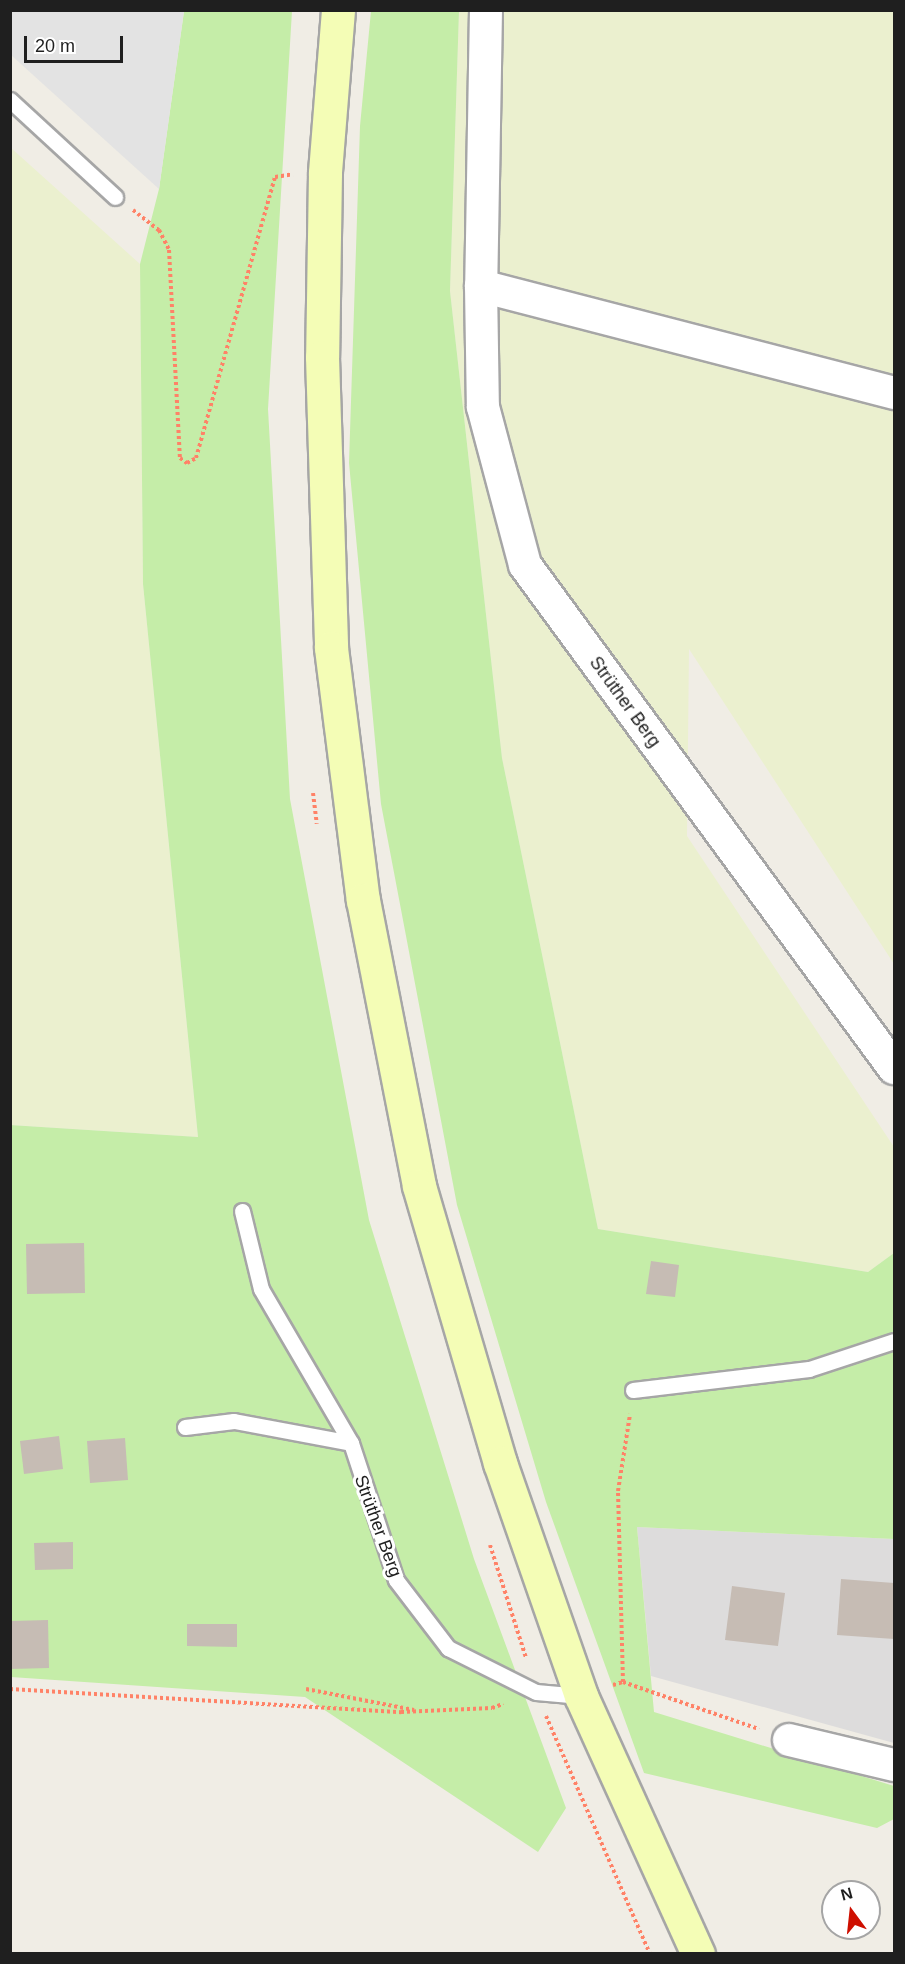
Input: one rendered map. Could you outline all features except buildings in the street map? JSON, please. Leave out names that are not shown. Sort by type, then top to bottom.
[{"type":"main road","points":[[338,10],[325,173],[323,380],[331,648],[363,900],[419,1186],[500,1463],[581,1696],[698,1953]]},
{"type":"street","name":"Strüther Berg","points":[[486,10],[480,286],[483,407],[525,566],[894,1068]]},
{"type":"street","points":[[480,286],[894,393]]},
{"type":"street","points":[[789,1740],[894,1765]]},
{"type":"lane","points":[[10,100],[115,197]]},
{"type":"lane","name":"Strüther Berg","points":[[242,1211],[261,1289],[351,1443],[355,1461],[396,1580],[448,1648],[536,1692],[581,1696]]},
{"type":"lane","points":[[633,1390],[809,1369],[894,1341]]},
{"type":"lane","points":[[185,1427],[234,1421],[351,1443]]},
{"type":"path","points":[[115,197],[159,230],[169,250],[180,458],[187,464],[196,458],[275,177],[295,174]]},
{"type":"path","points":[[623,1682],[618,1491],[633,1390]]},
{"type":"path","points":[[581,1696],[623,1682],[789,1740]]},
{"type":"path","points":[[10,1689],[426,1713],[492,1708],[536,1692]]},
{"type":"path","points":[[306,1689],[426,1713]]},
{"type":"shaded area","points":[[11,10],[184,11],[159,189],[11,55]]},
{"type":"shaded area","points":[[637,1527],[894,1539],[894,1743],[651,1676]]},
{"type":"green space","points":[[184,11],[292,11],[268,409],[290,799],[369,1220],[474,1559],[566,1808],[538,1852],[305,1697],[11,1677],[10,1125],[198,1137],[143,584],[140,264],[159,189]]},
{"type":"green space","points":[[371,11],[459,11],[450,291],[502,758],[598,1229],[868,1272],[894,1253],[894,1539],[637,1527],[654,1712],[894,1786],[894,1819],[877,1828],[644,1773],[546,1502],[457,1205],[381,804],[349,463],[360,126]]},
{"type":"green space","points":[[459,11],[894,11],[894,964],[689,649],[687,836],[894,1147],[894,1253],[868,1272],[598,1229],[502,758],[450,291]]},
{"type":"green space","points":[[10,147],[140,264],[143,584],[198,1137],[11,1125]]}]
